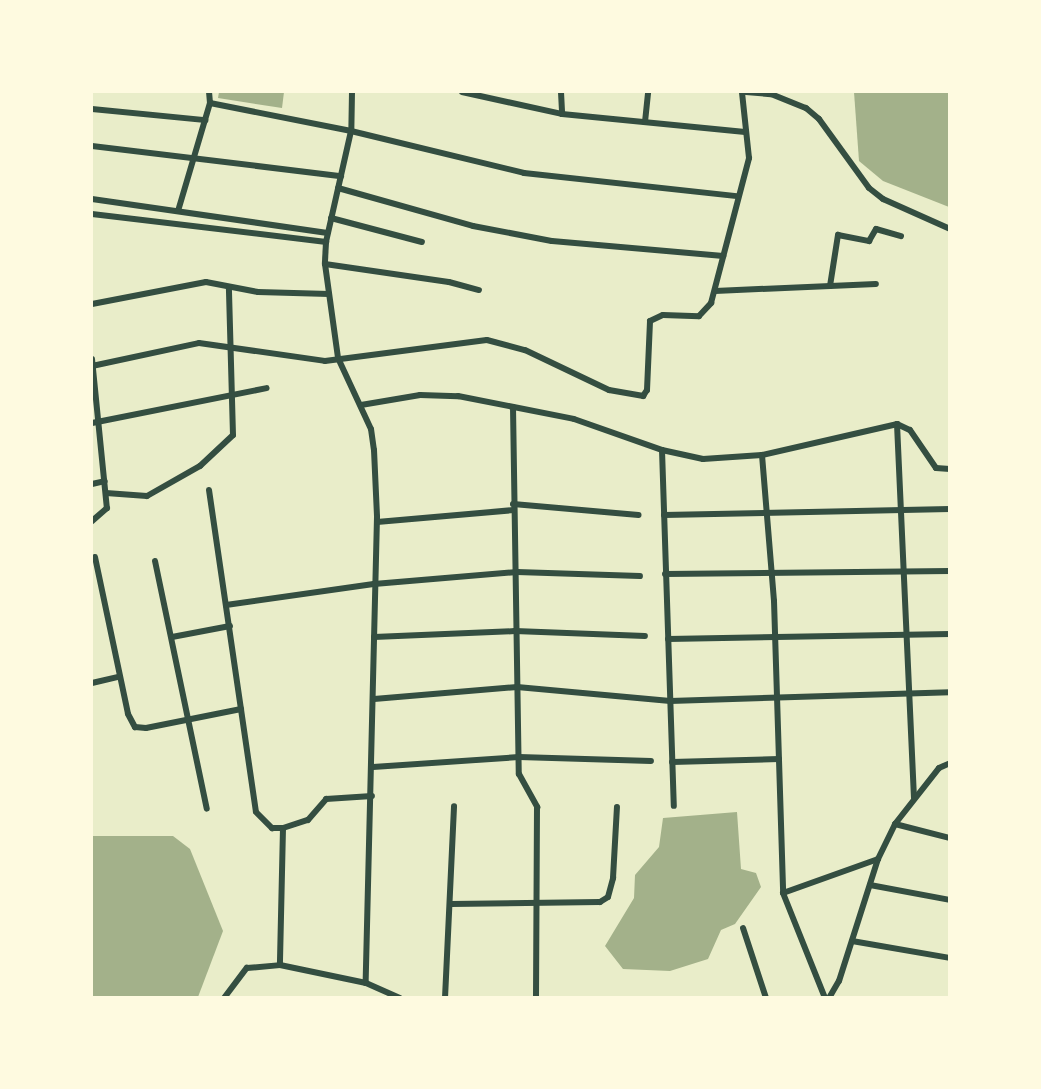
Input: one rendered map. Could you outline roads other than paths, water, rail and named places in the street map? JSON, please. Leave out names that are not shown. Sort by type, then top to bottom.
[{"type":"street","points":[[178,211],[210,103],[209,92]]},
{"type":"street","points":[[352,92],[351,131],[326,242],[325,264],[338,358],[361,405],[374,450],[377,522],[374,584],[373,766],[366,983]]},
{"type":"street","points":[[462,92],[562,114],[744,132]]},
{"type":"street","points":[[561,92],[562,114]]},
{"type":"street","points":[[645,122],[648,92]]},
{"type":"street","points":[[92,521],[105,512],[106,493],[95,422],[92,364],[199,344],[311,361],[486,340],[525,350],[609,390],[643,396],[647,390],[650,321],[663,315],[699,316],[706,312],[715,291],[737,196],[749,158],[744,132],[744,92],[771,94],[806,108],[819,119],[869,188],[883,199],[950,229]]},
{"type":"street","points":[[210,103],[351,131],[524,173],[737,196]]},
{"type":"street","points":[[92,109],[205,120]]},
{"type":"street","points":[[92,146],[341,176]]},
{"type":"street","points":[[338,188],[473,226],[552,241],[723,256]]},
{"type":"street","points":[[92,199],[328,233]]},
{"type":"street","points":[[92,214],[326,242]]},
{"type":"street","points":[[331,218],[422,242]]},
{"type":"street","points":[[830,286],[838,235],[869,241],[876,229],[901,236]]},
{"type":"street","points":[[325,264],[449,282],[479,290]]},
{"type":"street","points":[[92,304],[206,282],[228,288],[329,294]]},
{"type":"street","points":[[715,291],[876,284]]},
{"type":"street","points":[[106,493],[147,496],[200,466],[233,435],[234,395],[228,288]]},
{"type":"street","points":[[95,422],[267,388]]},
{"type":"street","points":[[361,405],[420,395],[458,396],[574,418],[662,450],[703,459],[762,455],[897,424],[910,430],[936,468],[950,469]]},
{"type":"street","points":[[513,407],[519,779],[537,807],[536,998]]},
{"type":"street","points":[[897,424],[906,635],[906,694],[914,798]]},
{"type":"street","points":[[662,450],[674,806]]},
{"type":"street","points":[[762,455],[769,515],[778,699],[783,893],[827,998]]},
{"type":"street","points":[[92,484],[105,481]]},
{"type":"street","points":[[209,489],[256,812],[272,828],[282,828],[308,820],[326,800],[372,796]]},
{"type":"street","points":[[377,522],[513,507],[639,515]]},
{"type":"street","points":[[664,515],[769,515],[950,509]]},
{"type":"street","points":[[95,557],[119,677],[128,714],[135,727],[146,728],[241,709]]},
{"type":"street","points":[[155,561],[172,638],[186,720],[207,809]]},
{"type":"street","points":[[666,574],[772,576],[950,571]]},
{"type":"street","points":[[226,605],[374,584],[517,572],[640,576]]},
{"type":"street","points":[[172,638],[230,627]]},
{"type":"street","points":[[374,636],[515,631],[645,636]]},
{"type":"street","points":[[668,639],[775,640],[950,634]]},
{"type":"street","points":[[92,683],[119,677]]},
{"type":"street","points":[[374,699],[517,687],[670,701],[950,692]]},
{"type":"street","points":[[373,766],[519,757],[651,761]]},
{"type":"street","points":[[672,762],[779,759]]},
{"type":"street","points":[[827,998],[852,941],[878,859],[895,824],[939,768],[950,763]]},
{"type":"street","points":[[444,998],[452,904],[454,806]]},
{"type":"street","points":[[452,904],[600,902],[608,897],[617,807]]},
{"type":"street","points":[[895,824],[950,838]]},
{"type":"street","points":[[280,965],[282,828]]},
{"type":"street","points":[[783,893],[878,859]]},
{"type":"street","points":[[870,885],[950,900]]},
{"type":"street","points":[[743,928],[766,998]]},
{"type":"street","points":[[852,941],[950,958]]},
{"type":"street","points":[[224,998],[247,968],[280,965],[366,983],[400,998]]}]
